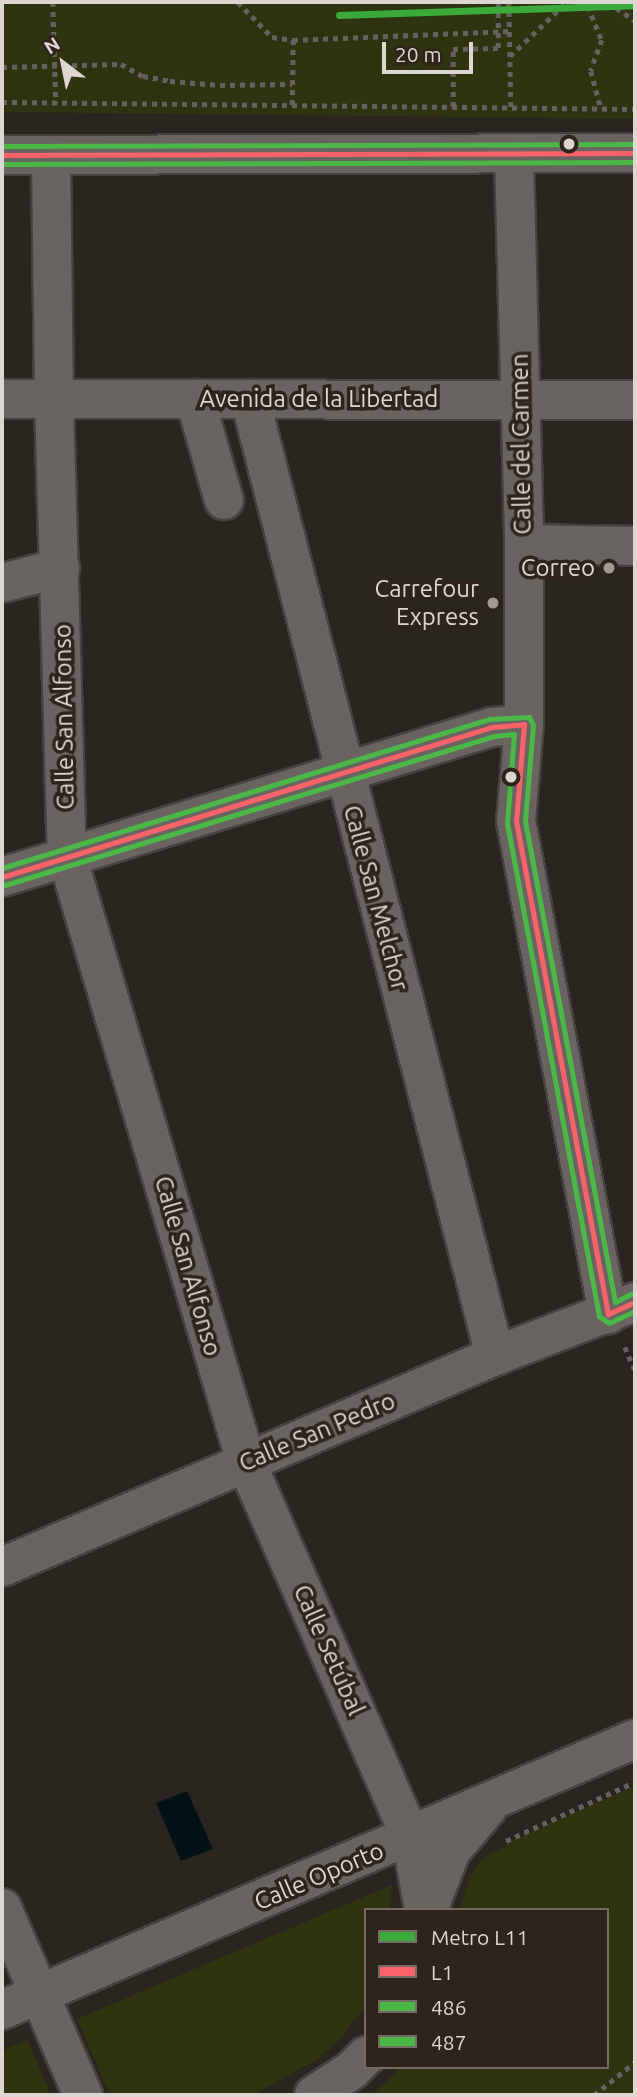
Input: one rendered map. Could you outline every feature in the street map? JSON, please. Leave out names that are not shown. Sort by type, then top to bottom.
[{"type":"street","points":[[2,155],[635,153]]},
{"type":"street","name":"Calle del Carmen","points":[[514,154],[524,544],[524,724],[516,821],[621,1308]]},
{"type":"street","name":"Calle San Alfonso","points":[[51,155],[54,399],[67,856],[246,1462]]},
{"type":"street","name":"Calle San Melchor","points":[[250,398],[495,1356]]},
{"type":"street","name":"Avenida de la Libertad","points":[[2,399],[635,400]]},
{"type":"street","points":[[195,399],[224,500]]},
{"type":"street","points":[[524,544],[635,545]]},
{"type":"street","points":[[2,583],[60,568]]},
{"type":"street","points":[[2,877],[492,727],[524,724]]},
{"type":"street","name":"Calle San Pedro","points":[[2,1567],[495,1356],[621,1308]]},
{"type":"street","name":"Calle Setúbal","points":[[246,1462],[411,1838],[426,1908]]},
{"type":"street","name":"Calle Oporto","points":[[2,2010],[411,1838],[635,1739]]},
{"type":"street","points":[[427,1908],[451,1851],[495,1800]]},
{"type":"street","points":[[2,1908],[82,2095]]},
{"type":"street","points":[[314,2095],[352,2070],[364,2058]]},
{"type":"path","points":[[53,2],[56,103]]},
{"type":"path","points":[[238,2],[272,37],[293,40],[510,31]]},
{"type":"path","points":[[453,107],[453,49],[498,48],[498,2]]},
{"type":"path","points":[[509,2],[511,107]]},
{"type":"path","points":[[510,56],[567,2]]},
{"type":"path","points":[[577,2],[588,6],[608,2],[635,21]]},
{"type":"path","points":[[588,6],[602,40],[591,71],[601,109]]},
{"type":"path","points":[[292,105],[293,40]]},
{"type":"path","points":[[2,67],[121,64],[143,76],[170,81],[220,85],[292,84]]},
{"type":"path","points":[[2,102],[635,109]]},
{"type":"path","points":[[625,1347],[635,1370]]},
{"type":"path","points":[[500,1843],[635,1782]]},
{"type":"path","points":[[594,2095],[635,2062]]},
{"type":"green space","points":[[2,2],[635,2],[635,119],[2,112]]},
{"type":"green space","points":[[635,1786],[635,2095],[373,2095],[399,2069],[609,2069],[609,1908],[461,1908],[470,1876],[485,1857],[522,1836]]},
{"type":"green space","points":[[392,1885],[390,1908],[364,1908],[364,2008],[339,2040],[316,2060],[253,2095],[110,2095],[77,2019]]},
{"type":"green space","points":[[27,2040],[51,2095],[2,2095],[2,2051]]},
{"type":"shaded area","points":[[187,1791],[213,1849],[181,1861],[156,1803]]},
{"type":"metro line","name":"L11","points":[[339,15],[635,5]]},
{"type":"transit line","name":"487","points":[[2,146],[635,144]]},
{"type":"transit line","name":"L1","points":[[2,155],[635,153]]},
{"type":"transit line","name":"486","points":[[2,164],[635,162]]},
{"type":"transit line","name":"487","points":[[2,868],[489,719],[529,717],[533,725],[525,821],[615,1302],[631,1294]]},
{"type":"transit line","name":"L1","points":[[2,877],[492,727],[524,724],[516,821],[608,1314],[635,1302]]},
{"type":"transit line","name":"486","points":[[5,885],[494,736],[514,734],[507,823],[599,1316],[609,1323],[635,1311]]},
{"type":"place","name":"Correo","points":[[609,568]]},
{"type":"place","name":"Carrefour Express","points":[[493,603]]}]
